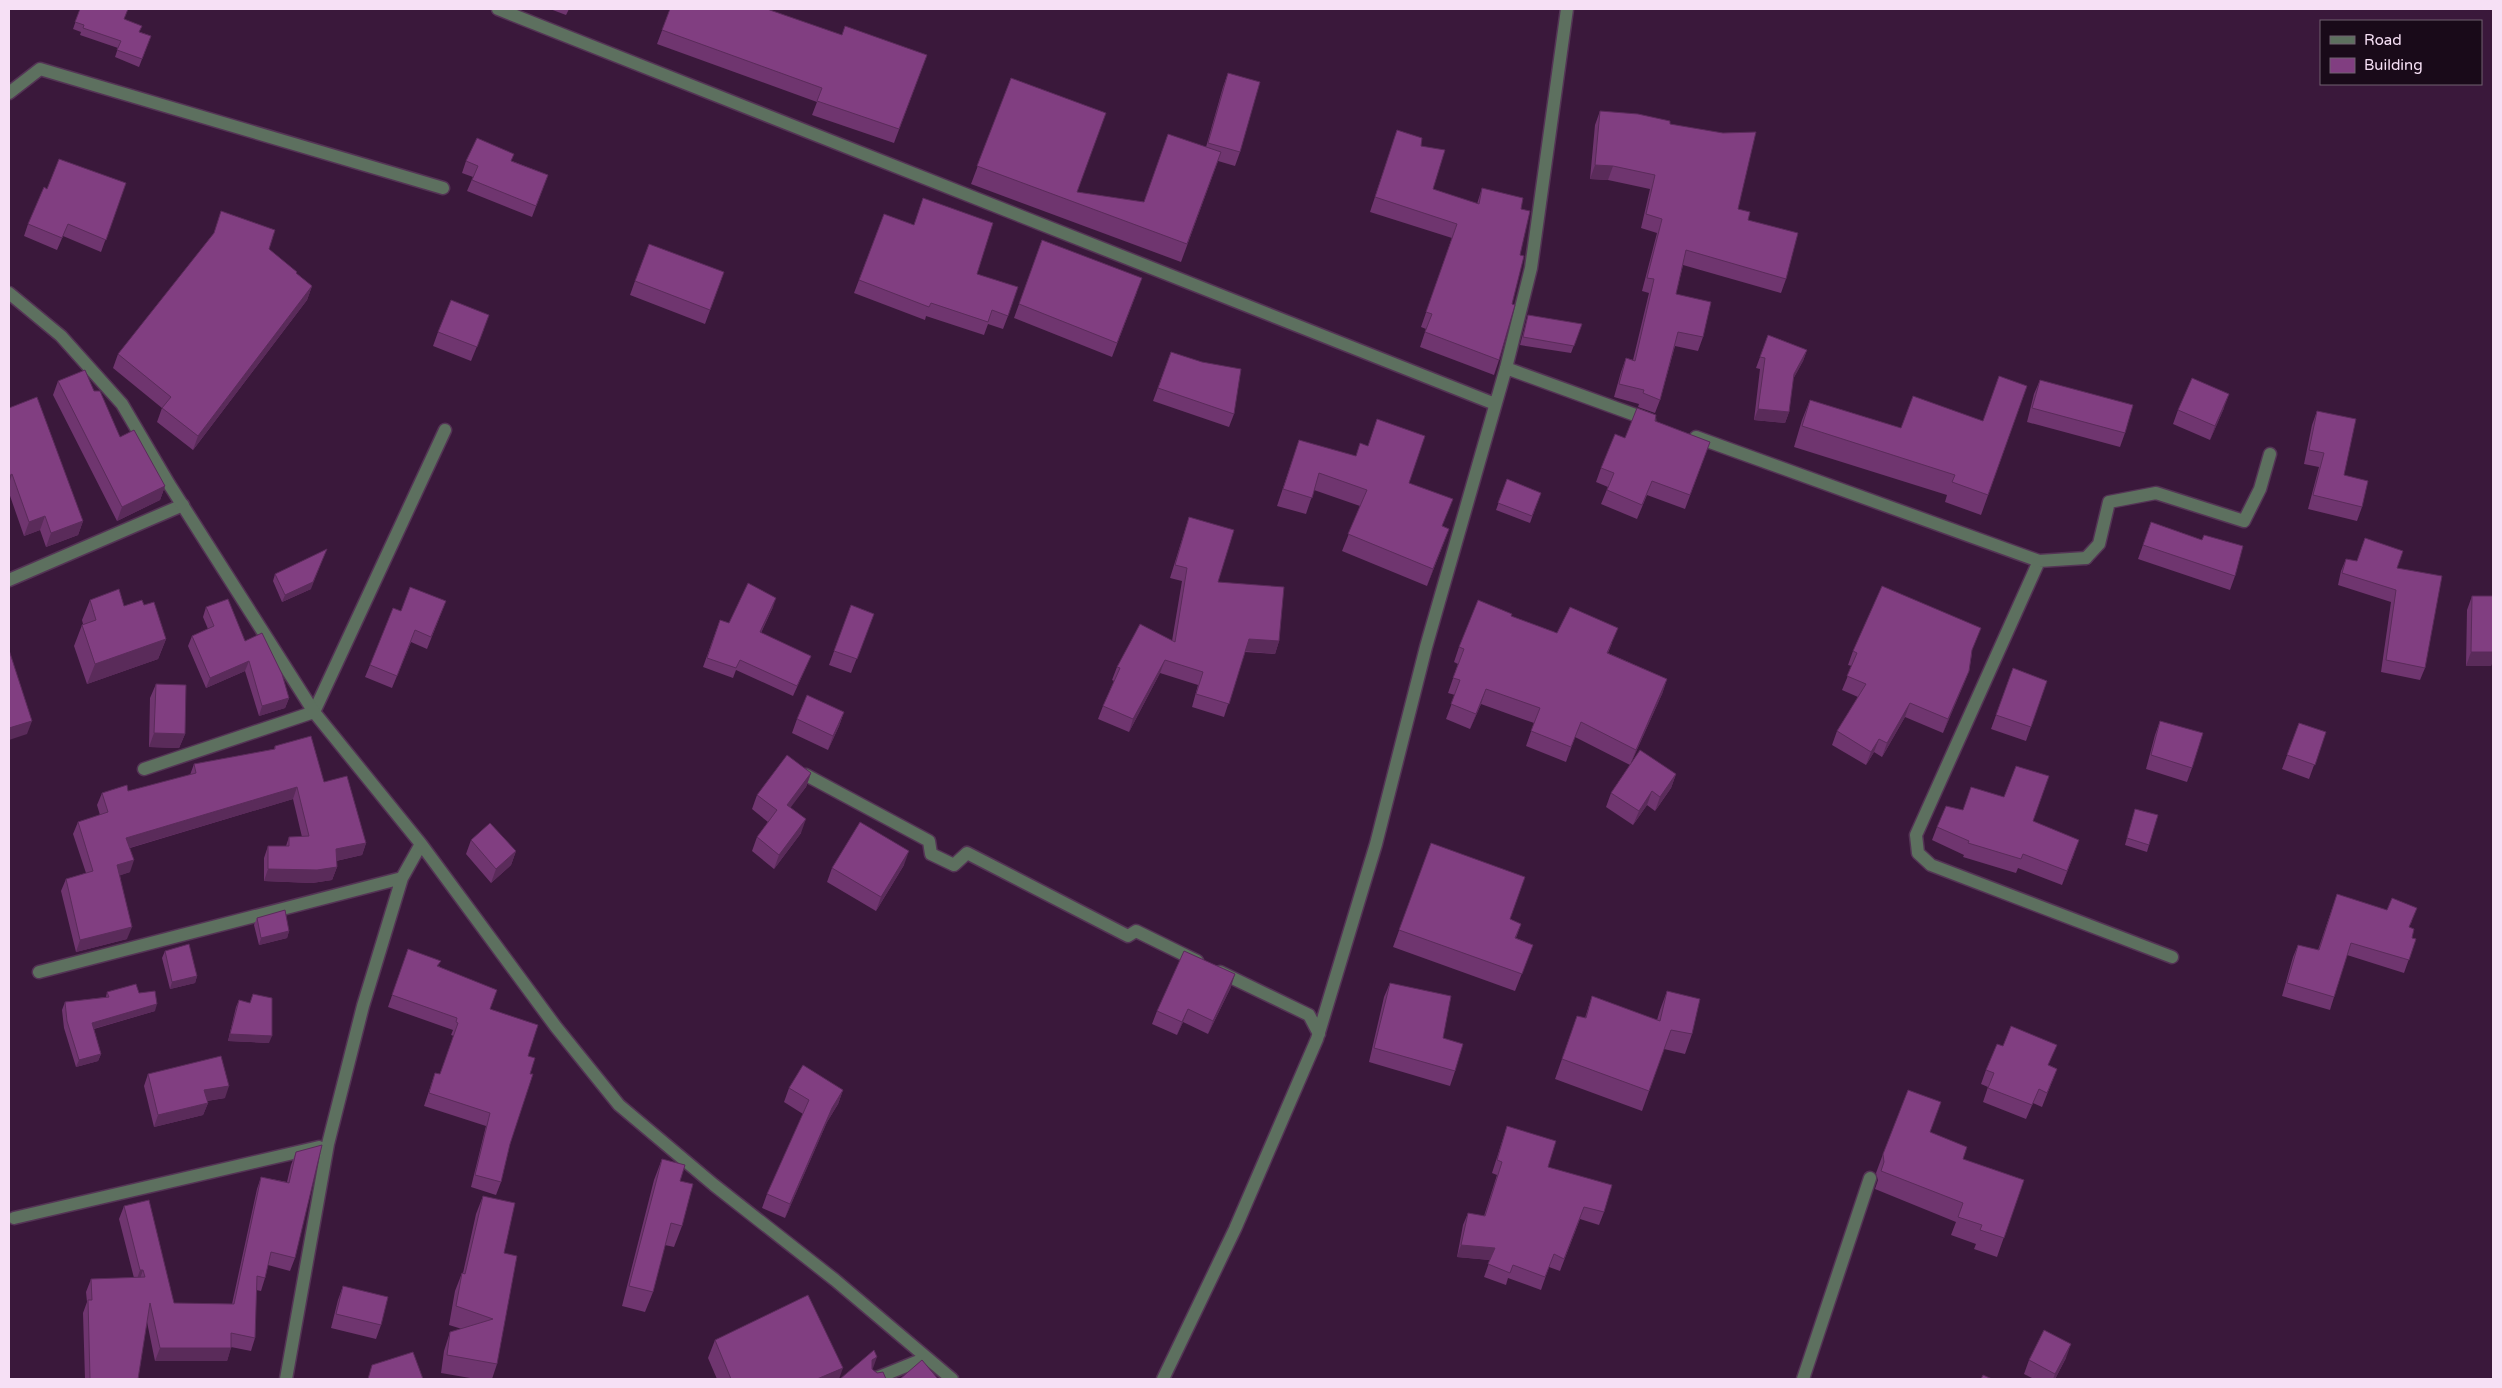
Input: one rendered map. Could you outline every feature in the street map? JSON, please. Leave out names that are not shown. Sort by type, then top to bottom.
[{"type":"street","points":[[498,9],[1495,404]]},
{"type":"street","points":[[1163,1379],[1234,1229],[1319,1034],[1376,844],[1426,647],[1506,368],[1531,268],[1567,9]]},
{"type":"street","points":[[9,93],[40,69],[443,188]]},
{"type":"street","points":[[9,293],[61,336],[122,404],[183,505],[314,712],[421,844],[556,1027],[619,1105],[714,1185],[835,1280],[952,1379]]},
{"type":"street","points":[[1506,368],[1665,426]]},
{"type":"street","points":[[144,769],[314,712],[445,430]]},
{"type":"street","points":[[1684,433],[2039,561],[2086,558],[2099,544],[2109,502],[2156,493],[2244,521],[2260,489],[2270,454]]},
{"type":"street","points":[[9,580],[183,505]]},
{"type":"street","points":[[2039,561],[1916,835],[1918,853],[1930,865],[2172,957]]},
{"type":"street","points":[[806,775],[929,841],[930,854],[954,865],[966,853],[1128,936],[1136,931],[1309,1015],[1319,1034]]},
{"type":"street","points":[[286,1379],[328,1144],[363,1006],[402,878],[421,844]]},
{"type":"street","points":[[39,972],[402,878]]},
{"type":"street","points":[[14,1218],[328,1144]]},
{"type":"street","points":[[1803,1379],[1870,1178]]},
{"type":"street","points":[[874,1379],[926,1358]]},
{"type":"building","points":[[80,9],[128,9],[124,19],[142,26],[139,32],[151,36],[142,59],[117,50],[121,41],[83,28],[84,25],[75,22]]},
{"type":"building","points":[[670,9],[767,9],[842,35],[845,26],[927,55],[899,129],[817,101],[822,88],[662,30]]},
{"type":"building","points":[[1228,73],[1260,82],[1240,152],[1208,143]]},
{"type":"building","points":[[1011,78],[1106,113],[1077,192],[1144,202],[1168,134],[1221,152],[1187,244],[977,166]]},
{"type":"building","points":[[1600,111],[1638,114],[1670,121],[1670,124],[1723,133],[1756,132],[1738,209],[1750,212],[1748,220],[1798,233],[1786,279],[1686,250],[1676,294],[1711,302],[1703,337],[1678,332],[1660,400],[1643,393],[1644,390],[1619,384],[1626,358],[1635,361],[1654,279],[1647,278],[1662,219],[1646,214],[1655,175],[1613,166],[1595,165]]},
{"type":"building","points":[[1397,130],[1422,138],[1421,146],[1445,150],[1433,189],[1479,204],[1482,188],[1523,198],[1521,209],[1530,211],[1520,255],[1524,256],[1512,304],[1515,305],[1499,360],[1425,332],[1432,314],[1426,312],[1457,224],[1375,197]]},
{"type":"building","points":[[477,138],[514,154],[511,161],[548,175],[536,206],[472,180],[478,166],[466,161]]},
{"type":"building","points":[[59,159],[126,183],[106,240],[68,224],[62,238],[28,224],[44,187],[47,189]]},
{"type":"building","points":[[923,198],[993,223],[977,274],[1018,287],[1008,316],[992,310],[988,322],[931,303],[929,307],[859,280],[884,214],[914,225]]},
{"type":"building","points":[[221,211],[275,230],[269,249],[312,286],[198,436],[162,408],[171,397],[118,354],[214,233]]},
{"type":"building","points":[[1042,240],[1142,278],[1117,343],[1019,304]]},
{"type":"building","points":[[649,244],[724,272],[710,310],[635,281]]},
{"type":"building","points":[[451,300],[489,315],[477,347],[438,332]]},
{"type":"building","points":[[1528,315],[1582,324],[1574,346],[1523,337]]},
{"type":"building","points":[[1768,335],[1807,350],[1794,374],[1789,412],[1758,409],[1765,358],[1760,357]]},
{"type":"building","points":[[1171,352],[1202,362],[1241,369],[1234,414],[1158,388]]},
{"type":"building","points":[[85,370],[94,391],[100,391],[120,437],[134,430],[165,486],[122,507],[58,381]]},
{"type":"building","points":[[1999,376],[2027,386],[1988,495],[1952,482],[1955,475],[1802,426],[1810,400],[1901,428],[1913,396],[1983,421]]},
{"type":"building","points":[[2192,378],[2229,394],[2215,426],[2178,410]]},
{"type":"building","points":[[2040,380],[2133,405],[2125,433],[2032,408]]},
{"type":"building","points":[[37,397],[83,521],[51,533],[45,516],[29,522],[12,474],[9,476],[9,408]]},
{"type":"building","points":[[1637,408],[1656,415],[1655,421],[1710,442],[1690,495],[1652,481],[1642,505],[1607,490],[1614,473],[1601,468],[1615,434],[1625,438]]},
{"type":"building","points":[[2317,411],[2356,419],[2344,475],[2368,481],[2362,507],[2313,495],[2324,453],[2309,450]]},
{"type":"building","points":[[1377,419],[1425,436],[1409,483],[1453,499],[1442,526],[1449,529],[1433,569],[1348,534],[1367,490],[1319,473],[1312,498],[1283,489],[1299,440],[1356,456],[1360,443],[1368,446]]},
{"type":"building","points":[[1507,479],[1541,493],[1532,516],[1498,503]]},
{"type":"building","points":[[1189,517],[1234,530],[1218,582],[1284,587],[1279,641],[1249,639],[1229,704],[1196,694],[1203,672],[1165,660],[1133,719],[1103,706],[1120,668],[1117,667],[1140,624],[1175,642],[1187,568],[1175,565]]},
{"type":"building","points":[[2151,522],[2202,540],[2204,535],[2243,546],[2235,576],[2143,545]]},
{"type":"building","points":[[2365,538],[2403,551],[2397,568],[2442,576],[2425,668],[2386,660],[2396,590],[2342,573],[2346,559],[2357,561]]},
{"type":"building","points":[[327,549],[313,582],[285,595],[275,574]]},
{"type":"building","points":[[748,583],[776,598],[760,632],[811,656],[797,686],[740,660],[736,668],[707,658],[720,620],[729,623]]},
{"type":"building","points":[[1882,586],[1981,628],[1972,650],[1969,671],[1948,719],[1910,703],[1887,743],[1879,739],[1871,752],[1837,731],[1866,684],[1847,676],[1857,653],[1853,651]]},
{"type":"building","points":[[410,587],[446,601],[431,637],[415,630],[397,676],[370,665],[393,608],[401,611]]},
{"type":"building","points":[[119,589],[124,606],[142,600],[144,605],[154,602],[166,639],[95,664],[82,625],[96,620],[90,600]]},
{"type":"building","points":[[2472,596],[2493,596],[2493,652],[2471,652]]},
{"type":"building","points":[[228,599],[245,641],[262,633],[282,674],[289,698],[262,706],[249,661],[210,678],[192,636],[214,626],[206,607]]},
{"type":"building","points":[[1478,600],[1512,614],[1511,616],[1557,633],[1570,607],[1618,628],[1607,653],[1667,679],[1636,750],[1581,722],[1571,747],[1531,731],[1540,708],[1486,689],[1476,714],[1451,704],[1460,680],[1453,678],[1464,649],[1459,647]]},
{"type":"building","points":[[851,605],[874,614],[857,659],[834,651]]},
{"type":"building","points":[[9,650],[32,721],[9,728]]},
{"type":"building","points":[[2013,668],[2047,681],[2031,727],[1996,715]]},
{"type":"building","points":[[156,684],[186,685],[185,734],[154,733]]},
{"type":"building","points":[[807,695],[844,712],[833,736],[797,719]]},
{"type":"building","points":[[2160,721],[2203,733],[2192,768],[2151,755]]},
{"type":"building","points":[[2299,723],[2326,732],[2315,765],[2287,755]]},
{"type":"building","points":[[311,736],[324,782],[347,776],[366,843],[336,849],[337,867],[317,870],[268,869],[268,846],[289,846],[289,837],[309,836],[297,787],[126,838],[134,860],[117,865],[132,927],[80,940],[66,879],[93,871],[78,822],[108,812],[102,793],[127,785],[128,791],[196,773],[194,764],[275,749],[275,746]]},
{"type":"building","points":[[1640,750],[1676,774],[1660,797],[1652,791],[1639,811],[1611,793]]},
{"type":"building","points":[[787,755],[811,773],[787,805],[806,819],[779,855],[757,837],[777,810],[757,795]]},
{"type":"building","points":[[2016,766],[2049,776],[2033,821],[2079,840],[2067,871],[2023,854],[2021,859],[1968,843],[1969,841],[1937,827],[1946,806],[1963,810],[1971,787],[2004,797]]},
{"type":"building","points":[[2135,809],[2158,815],[2149,845],[2127,838]]},
{"type":"building","points":[[860,822],[909,851],[881,897],[832,868]]},
{"type":"building","points":[[490,823],[516,851],[496,869],[471,840]]},
{"type":"building","points":[[1431,843],[1525,877],[1510,919],[1521,924],[1515,938],[1533,945],[1522,974],[1399,930]]},
{"type":"building","points":[[2337,894],[2387,910],[2392,898],[2417,908],[2409,927],[2414,929],[2412,938],[2416,939],[2409,960],[2351,943],[2334,997],[2287,983],[2298,945],[2319,950]]},
{"type":"building","points":[[285,910],[289,931],[261,938],[257,918]]},
{"type":"building","points":[[189,944],[197,976],[172,982],[165,951]]},
{"type":"building","points":[[408,949],[441,961],[437,966],[497,990],[490,1009],[538,1025],[528,1056],[535,1058],[530,1074],[533,1074],[510,1144],[501,1182],[475,1175],[490,1113],[429,1093],[435,1073],[440,1074],[458,1023],[456,1022],[457,1018],[392,995]]},
{"type":"building","points":[[1184,951],[1235,974],[1213,1021],[1188,1009],[1182,1022],[1157,1011]]},
{"type":"building","points":[[1390,983],[1451,996],[1443,1038],[1463,1044],[1455,1071],[1374,1048]]},
{"type":"building","points":[[136,984],[139,993],[155,991],[157,1004],[92,1023],[101,1054],[79,1060],[67,1021],[65,1002],[109,997],[107,992]]},
{"type":"building","points":[[1667,991],[1700,999],[1692,1034],[1671,1030],[1649,1091],[1562,1059],[1577,1016],[1586,1018],[1592,996],[1660,1021]]},
{"type":"building","points":[[253,994],[272,998],[272,1036],[230,1034],[239,1000],[250,1003]]},
{"type":"building","points":[[2011,1026],[2057,1045],[2048,1065],[2057,1069],[2047,1093],[2039,1089],[2032,1105],[1988,1088],[1994,1073],[1986,1070],[1997,1044],[2003,1046]]},
{"type":"building","points":[[221,1056],[229,1086],[204,1090],[208,1103],[158,1115],[148,1074]]},
{"type":"building","points":[[803,1065],[843,1090],[832,1108],[790,1204],[767,1194],[809,1100],[789,1088]]},
{"type":"building","points":[[1908,1090],[1941,1102],[1930,1132],[1967,1147],[1963,1159],[2024,1180],[2004,1238],[1980,1230],[1982,1225],[1958,1217],[1963,1203],[1881,1171],[1884,1162],[1883,1154]]},
{"type":"building","points":[[1507,1126],[1556,1141],[1548,1167],[1612,1185],[1604,1212],[1584,1207],[1564,1259],[1554,1254],[1545,1277],[1513,1265],[1510,1273],[1488,1264],[1495,1248],[1461,1245],[1468,1213],[1485,1216],[1502,1162],[1497,1160]]},
{"type":"building","points":[[322,1145],[295,1258],[271,1252],[265,1278],[257,1276],[255,1338],[231,1333],[231,1348],[160,1348],[150,1303],[138,1379],[90,1379],[88,1300],[92,1300],[91,1279],[145,1277],[143,1270],[140,1270],[124,1206],[149,1200],[174,1303],[234,1304],[261,1177],[289,1183],[296,1152]]},
{"type":"building","points":[[662,1159],[685,1165],[680,1181],[693,1184],[682,1226],[671,1223],[653,1292],[629,1286]]},
{"type":"building","points":[[483,1196],[515,1203],[504,1253],[517,1256],[497,1364],[447,1355],[450,1332],[493,1319],[456,1306],[462,1273],[465,1274]]},
{"type":"building","points":[[343,1286],[388,1297],[381,1325],[336,1314]]},
{"type":"building","points":[[808,1295],[843,1368],[817,1379],[731,1379],[715,1340]]},
{"type":"building","points":[[2044,1330],[2071,1344],[2055,1374],[2029,1360]]},
{"type":"building","points":[[874,1350],[877,1357],[872,1360],[872,1369],[877,1373],[883,1372],[886,1379],[840,1379]]},
{"type":"building","points":[[413,1352],[423,1379],[368,1379],[372,1365]]},
{"type":"building","points":[[922,1360],[938,1379],[900,1379]]},
{"type":"building","points":[[1983,1375],[1992,1379],[1981,1379]]}]
